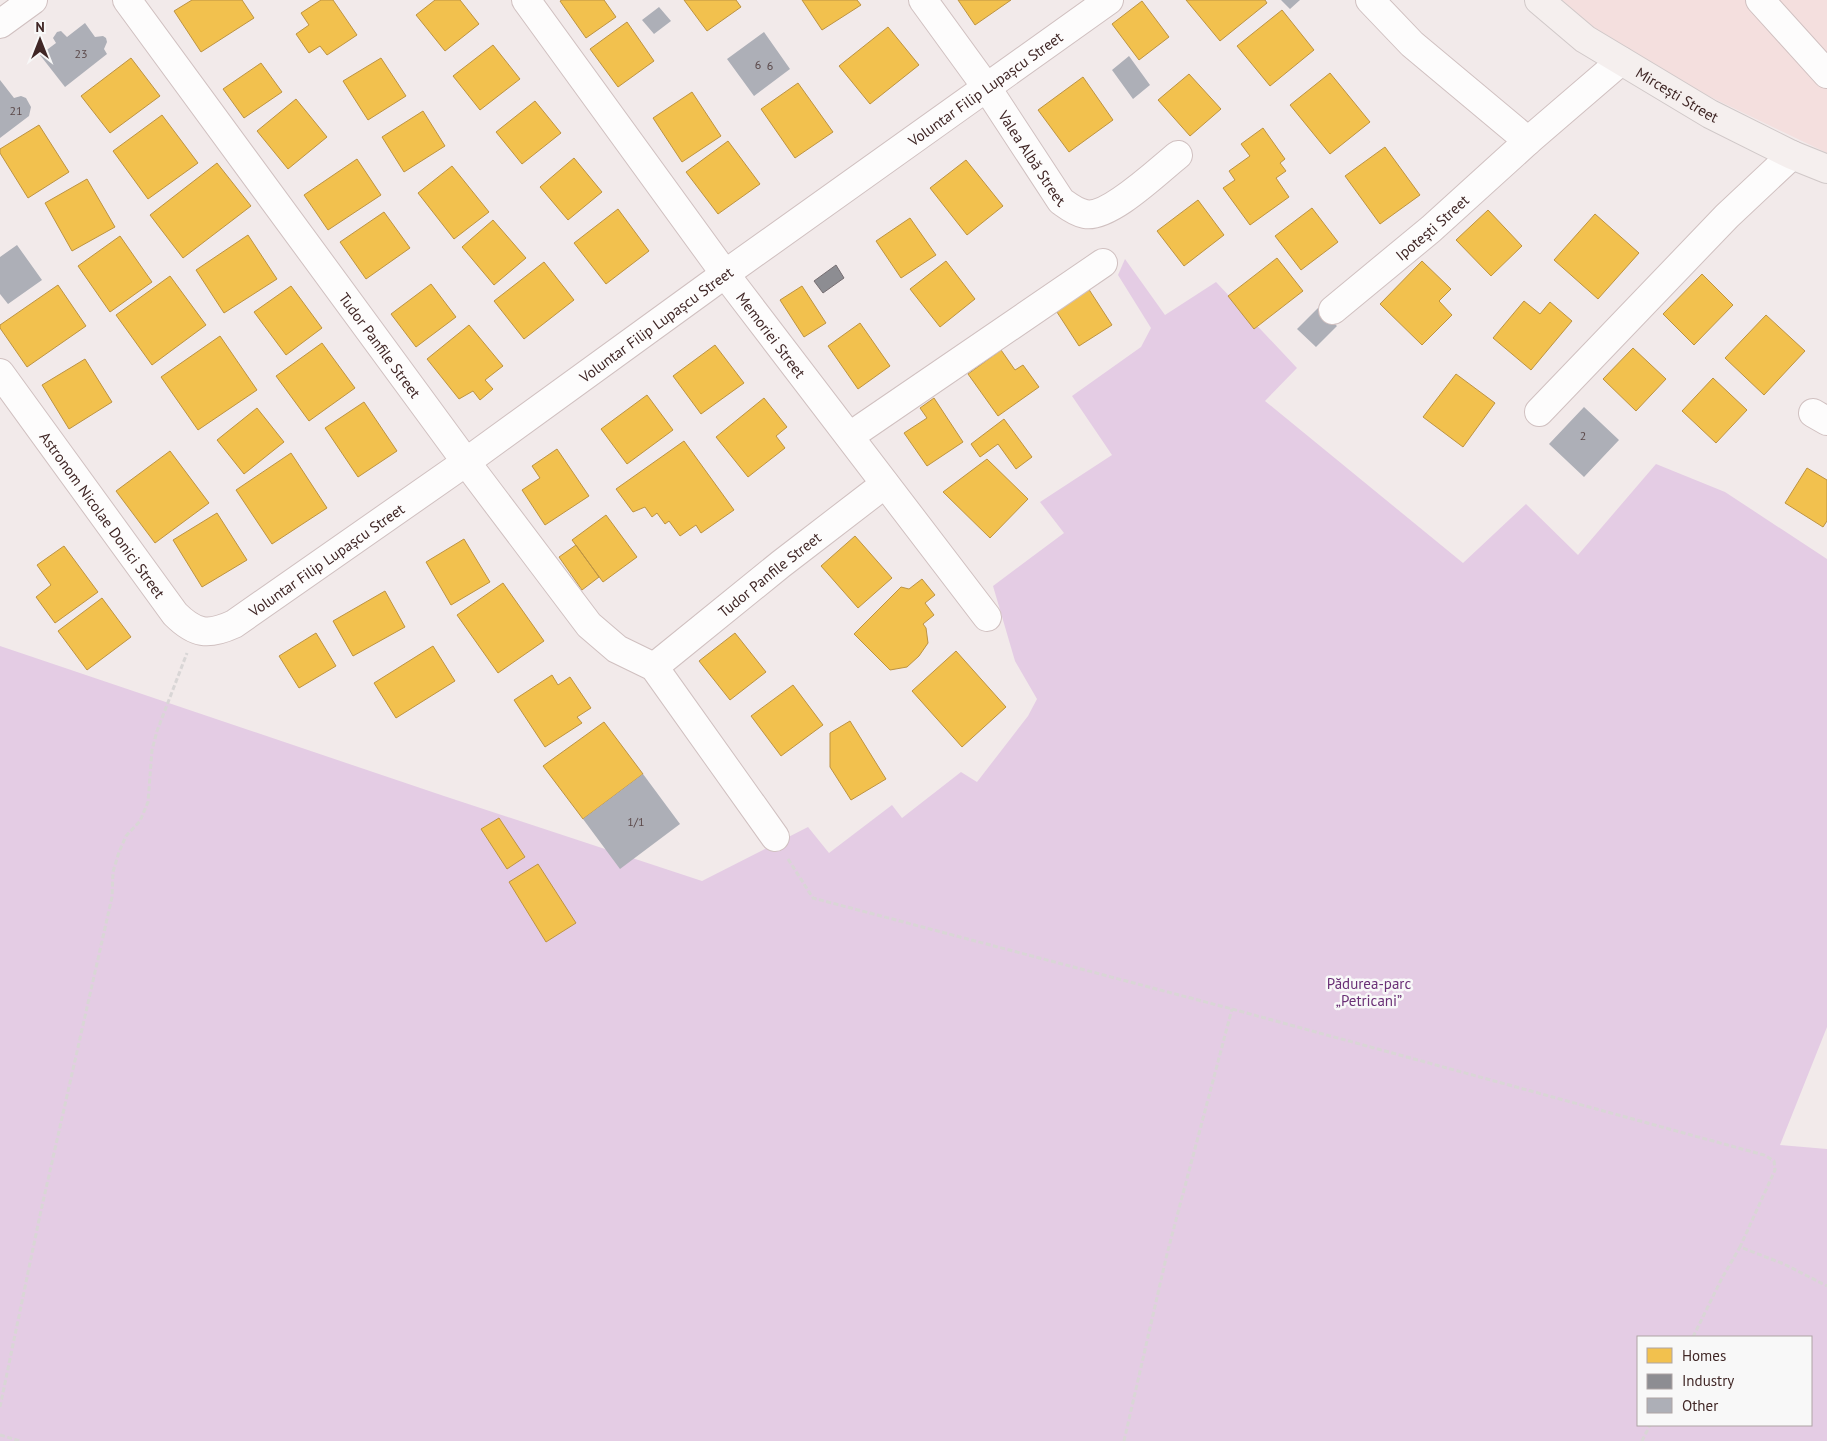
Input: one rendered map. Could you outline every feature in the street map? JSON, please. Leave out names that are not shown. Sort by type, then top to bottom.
[{"type":"main road","name":"Mircești Street","points":[[1539,0],[1585,39],[1710,114],[1792,155],[1827,169]]},
{"type":"street","points":[[0,24],[33,0]]},
{"type":"street","name":"Tudor Panfile Street","points":[[127,0],[466,462],[589,625],[617,649],[654,667],[775,837]]},
{"type":"street","name":"Memoriei Street","points":[[526,0],[725,274],[987,617]]},
{"type":"street","name":"Valea Albă Street","points":[[923,0],[987,88],[1061,201],[1072,209],[1086,214],[1101,212],[1115,206],[1178,155]]},
{"type":"street","name":"Voluntar Filip Lupașcu Street","points":[[196,630],[218,631],[234,624],[466,462],[725,274],[1109,0]]},
{"type":"street","points":[[1370,0],[1412,44],[1528,141]]},
{"type":"street","points":[[1760,0],[1827,74]]},
{"type":"street","name":"Ipotești Street","points":[[1333,310],[1430,229],[1621,61]]},
{"type":"street","points":[[1539,412],[1727,216],[1792,155]]},
{"type":"street","points":[[850,436],[1103,263]]},
{"type":"street","name":"Astronom Nicolae Donici Street","points":[[5,390],[175,614],[186,625],[196,630]]},
{"type":"street","name":"Tudor Panfile Street","points":[[654,667],[782,564],[886,484]]},
{"type":"path","points":[[0,1407],[38,1224],[112,897],[113,872],[126,836],[140,821],[148,802],[152,750],[157,731],[196,630]]},
{"type":"path","points":[[775,837],[813,898],[1232,1009],[1764,1155],[1774,1161],[1775,1170],[1740,1247],[1722,1278],[1693,1336]]},
{"type":"path","points":[[1124,1441],[1167,1254],[1232,1009]]},
{"type":"path","points":[[1740,1247],[1784,1264],[1827,1286]]},
{"type":"path","points":[[1642,1441],[1650,1426]]},
{"type":"path","points":[[0,1435],[20,1441]]},
{"type":"shaded area","points":[[1562,0],[1827,0],[1827,153],[1694,89],[1588,25]]},
{"type":"green space","name":"Pădurea-parc „Petricani”","points":[[1125,259],[1165,315],[1216,282],[1297,368],[1265,401],[1463,563],[1526,504],[1578,555],[1656,464],[1725,492],[1827,559],[1827,1027],[1780,1145],[1827,1149],[1827,1441],[0,1441],[0,646],[702,881],[808,827],[829,853],[892,805],[902,818],[961,772],[977,782],[1028,716],[1037,699],[1015,661],[993,586],[1064,533],[1040,502],[1112,455],[1072,396],[1141,347],[1151,328],[1118,275]]},
{"type":"building: Homes","points":[[192,0],[242,0],[254,18],[201,52],[174,11]]},
{"type":"building: Homes","points":[[321,0],[333,0],[357,35],[327,55],[320,46],[309,53],[296,34],[309,25],[301,13]]},
{"type":"building: Homes","points":[[435,0],[460,0],[479,24],[445,51],[416,15]]},
{"type":"building: Homes","points":[[604,0],[616,17],[586,38],[560,1]]},
{"type":"building: Homes","points":[[684,0],[736,0],[741,7],[707,31]]},
{"type":"building: Homes","points":[[802,0],[857,0],[861,5],[822,30]]},
{"type":"building: Homes","points":[[958,0],[1011,0],[975,25]]},
{"type":"building: Homes","points":[[1186,0],[1265,0],[1267,3],[1220,41]]},
{"type":"building: Homes","points":[[1142,1],[1169,37],[1139,60],[1112,24]]},
{"type":"building: Homes","points":[[1282,10],[1314,50],[1270,86],[1237,46]]},
{"type":"building: Homes","points":[[627,22],[654,61],[618,87],[590,49]]},
{"type":"building: Homes","points":[[888,27],[919,65],[870,104],[839,66]]},
{"type":"building: Homes","points":[[493,45],[520,79],[480,110],[453,76]]},
{"type":"building: Homes","points":[[131,58],[160,96],[110,133],[81,96]]},
{"type":"building: Homes","points":[[381,58],[406,96],[368,120],[343,81]]},
{"type":"building: Homes","points":[[261,63],[282,92],[244,118],[223,89]]},
{"type":"building: Homes","points":[[1330,73],[1370,122],[1330,154],[1290,105]]},
{"type":"building: Homes","points":[[1189,74],[1221,109],[1190,136],[1158,100]]},
{"type":"building: Homes","points":[[1083,77],[1113,120],[1069,152],[1038,110]]},
{"type":"building: Homes","points":[[798,83],[833,132],[795,158],[761,109]]},
{"type":"building: Homes","points":[[692,92],[721,136],[682,162],[653,118]]},
{"type":"building: Homes","points":[[296,99],[327,137],[288,169],[257,131]]},
{"type":"building: Homes","points":[[535,101],[561,133],[522,164],[496,132]]},
{"type":"building: Homes","points":[[423,111],[445,146],[404,172],[382,137]]},
{"type":"building: Homes","points":[[162,115],[198,163],[148,199],[113,151]]},
{"type":"building: Homes","points":[[39,125],[69,172],[28,198],[0,153],[0,149]]},
{"type":"building: Homes","points":[[1263,128],[1285,159],[1280,163],[1286,171],[1276,178],[1289,197],[1250,225],[1223,188],[1235,180],[1229,171],[1250,156],[1241,144]]},
{"type":"building: Homes","points":[[728,141],[760,184],[718,214],[686,172]]},
{"type":"building: Homes","points":[[1385,147],[1420,195],[1380,224],[1345,176]]},
{"type":"building: Homes","points":[[574,158],[602,192],[568,220],[540,187]]},
{"type":"building: Homes","points":[[357,159],[381,195],[328,230],[304,195]]},
{"type":"building: Homes","points":[[966,160],[1003,206],[967,235],[930,188]]},
{"type":"building: Homes","points":[[217,163],[251,206],[183,258],[150,215]]},
{"type":"building: Homes","points":[[452,166],[489,212],[454,239],[418,193]]},
{"type":"building: Homes","points":[[87,179],[115,227],[72,251],[45,203]]},
{"type":"building: Homes","points":[[1198,200],[1224,235],[1184,266],[1157,231]]},
{"type":"building: Homes","points":[[1312,208],[1338,242],[1301,270],[1275,236]]},
{"type":"building: Homes","points":[[618,209],[649,251],[606,284],[574,243]]},
{"type":"building: Homes","points":[[1488,210],[1522,246],[1491,276],[1456,240]]},
{"type":"building: Homes","points":[[384,212],[410,248],[366,279],[340,242]]},
{"type":"building: Homes","points":[[1595,214],[1639,253],[1598,299],[1554,260]]},
{"type":"building: Homes","points":[[910,218],[936,255],[901,278],[876,241]]},
{"type":"building: Homes","points":[[493,220],[526,258],[494,285],[462,247]]},
{"type":"building: Homes","points":[[248,235],[277,279],[224,313],[196,270]]},
{"type":"building: Homes","points":[[120,236],[152,282],[110,312],[78,266]]},
{"type":"building: Homes","points":[[1277,258],[1303,291],[1254,329],[1228,296]]},
{"type":"building: Homes","points":[[946,261],[975,299],[940,327],[910,289]]},
{"type":"building: Homes","points":[[1422,261],[1451,289],[1439,301],[1452,315],[1422,345],[1380,304]]},
{"type":"building: Homes","points":[[544,262],[574,300],[524,339],[494,301]]},
{"type":"building: Homes","points":[[1702,274],[1733,305],[1694,345],[1663,314]]},
{"type":"building: Homes","points":[[170,276],[206,325],[152,365],[116,315]]},
{"type":"building: Homes","points":[[431,284],[456,317],[416,347],[391,314]]},
{"type":"building: Homes","points":[[58,285],[86,326],[27,367],[0,328],[0,325]]},
{"type":"building: Homes","points":[[291,286],[322,328],[286,355],[254,312]]},
{"type":"building: Homes","points":[[802,286],[826,323],[804,337],[780,300]]},
{"type":"building: Homes","points":[[1088,288],[1112,325],[1079,346],[1055,309]]},
{"type":"building: Homes","points":[[1524,301],[1540,314],[1550,302],[1572,321],[1531,370],[1493,338]]},
{"type":"building: Homes","points":[[1766,315],[1805,351],[1764,395],[1725,358]]},
{"type":"building: Homes","points":[[860,323],[890,366],[858,389],[828,346]]},
{"type":"building: Homes","points":[[469,325],[503,366],[485,380],[493,389],[480,400],[473,391],[459,399],[427,359]]},
{"type":"building: Homes","points":[[220,336],[257,390],[198,430],[161,377]]},
{"type":"building: Homes","points":[[322,343],[355,388],[309,421],[276,376]]},
{"type":"building: Homes","points":[[715,345],[744,383],[701,414],[673,376]]},
{"type":"building: Homes","points":[[1633,348],[1666,379],[1636,411],[1603,379]]},
{"type":"building: Homes","points":[[1001,350],[1015,370],[1023,365],[1039,387],[998,416],[968,374]]},
{"type":"building: Homes","points":[[85,359],[112,402],[69,429],[42,385]]},
{"type":"building: Homes","points":[[1456,374],[1495,403],[1463,447],[1423,417]]},
{"type":"building: Homes","points":[[1713,378],[1747,410],[1716,443],[1682,411]]},
{"type":"building: Homes","points":[[647,395],[673,430],[627,464],[601,429]]},
{"type":"building: Homes","points":[[764,398],[787,427],[776,436],[785,448],[748,477],[716,437]]},
{"type":"building: Homes","points":[[934,398],[963,442],[927,466],[904,433],[927,418],[920,408]]},
{"type":"building: Homes","points":[[364,402],[397,451],[358,477],[325,428]]},
{"type":"building: Homes","points":[[257,408],[284,442],[244,474],[217,440]]},
{"type":"building: Homes","points":[[1004,419],[1032,457],[1016,469],[998,444],[980,457],[971,444]]},
{"type":"building: Homes","points":[[684,441],[734,510],[701,533],[696,525],[680,536],[669,521],[665,524],[657,513],[652,517],[645,507],[633,512],[616,489]]},
{"type":"building: Homes","points":[[557,449],[589,496],[545,525],[522,490],[540,478],[532,466]]},
{"type":"building: Homes","points":[[170,451],[209,503],[155,543],[116,491]]},
{"type":"building: Homes","points":[[291,453],[327,508],[272,544],[236,490]]},
{"type":"building: Homes","points":[[987,459],[1028,499],[990,538],[943,492]]},
{"type":"building: Homes","points":[[1807,468],[1827,480],[1827,521],[1823,527],[1785,503]]},
{"type":"building: Homes","points":[[217,513],[247,560],[202,587],[173,540]]},
{"type":"building: Homes","points":[[606,515],[637,557],[603,582],[572,540]]},
{"type":"building: Homes","points":[[855,536],[892,578],[858,608],[821,566]]},
{"type":"building: Homes","points":[[464,539],[490,582],[451,605],[426,562]]},
{"type":"building: Homes","points":[[576,545],[599,577],[582,590],[559,557]]},
{"type":"building: Homes","points":[[64,546],[98,592],[55,623],[36,597],[51,585],[37,565]]},
{"type":"building: Homes","points":[[922,579],[935,595],[925,603],[934,615],[923,624],[926,628],[928,643],[919,656],[907,667],[890,670],[854,634],[901,587],[909,589]]},
{"type":"building: Homes","points":[[503,583],[544,641],[498,673],[457,615]]},
{"type":"building: Homes","points":[[385,591],[405,627],[353,656],[333,621]]},
{"type":"building: Homes","points":[[102,598],[131,637],[87,670],[58,631]]},
{"type":"building: Homes","points":[[316,633],[336,666],[299,688],[279,656]]},
{"type":"building: Homes","points":[[735,633],[766,672],[730,700],[699,661]]},
{"type":"building: Homes","points":[[433,646],[455,681],[396,718],[374,683]]},
{"type":"building: Homes","points":[[956,651],[1006,707],[962,747],[912,691]]},
{"type":"building: Homes","points":[[552,675],[558,685],[570,677],[591,708],[577,717],[582,723],[545,747],[514,700]]},
{"type":"building: Homes","points":[[793,685],[823,725],[781,756],[751,716]]},
{"type":"building: Homes","points":[[850,721],[886,779],[851,800],[830,767],[830,733]]},
{"type":"building: Homes","points":[[604,722],[643,774],[583,819],[543,766]]},
{"type":"building: Homes","points":[[499,818],[525,857],[507,869],[481,829]]},
{"type":"building: Homes","points":[[538,864],[576,923],[546,942],[509,882]]},
{"type":"building: Industry","points":[[836,265],[844,278],[823,293],[814,281]]},
{"type":"building: Other","points":[[1281,0],[1300,0],[1290,9]]},
{"type":"building: Other","points":[[659,7],[671,21],[654,34],[642,20]]},
{"type":"building: Other","points":[[85,23],[95,37],[103,36],[106,38],[107,42],[104,49],[107,54],[65,87],[40,55],[56,43],[53,38],[57,32],[61,31],[67,37]]},
{"type":"building: Other","points":[[764,32],[790,69],[754,96],[727,59]]},
{"type":"building: Other","points":[[1129,56],[1150,85],[1133,99],[1112,70]]},
{"type":"building: Other","points":[[0,80],[14,98],[21,96],[26,98],[31,107],[29,116],[0,138]]},
{"type":"building: Other","points":[[17,245],[42,280],[8,304],[0,294],[0,257]]},
{"type":"building: Other","points":[[1318,308],[1337,326],[1316,347],[1297,329]]},
{"type":"building: Other","points":[[1584,407],[1619,440],[1584,477],[1549,444]]},
{"type":"building: Other","points":[[643,774],[680,824],[620,869],[583,819]]}]
